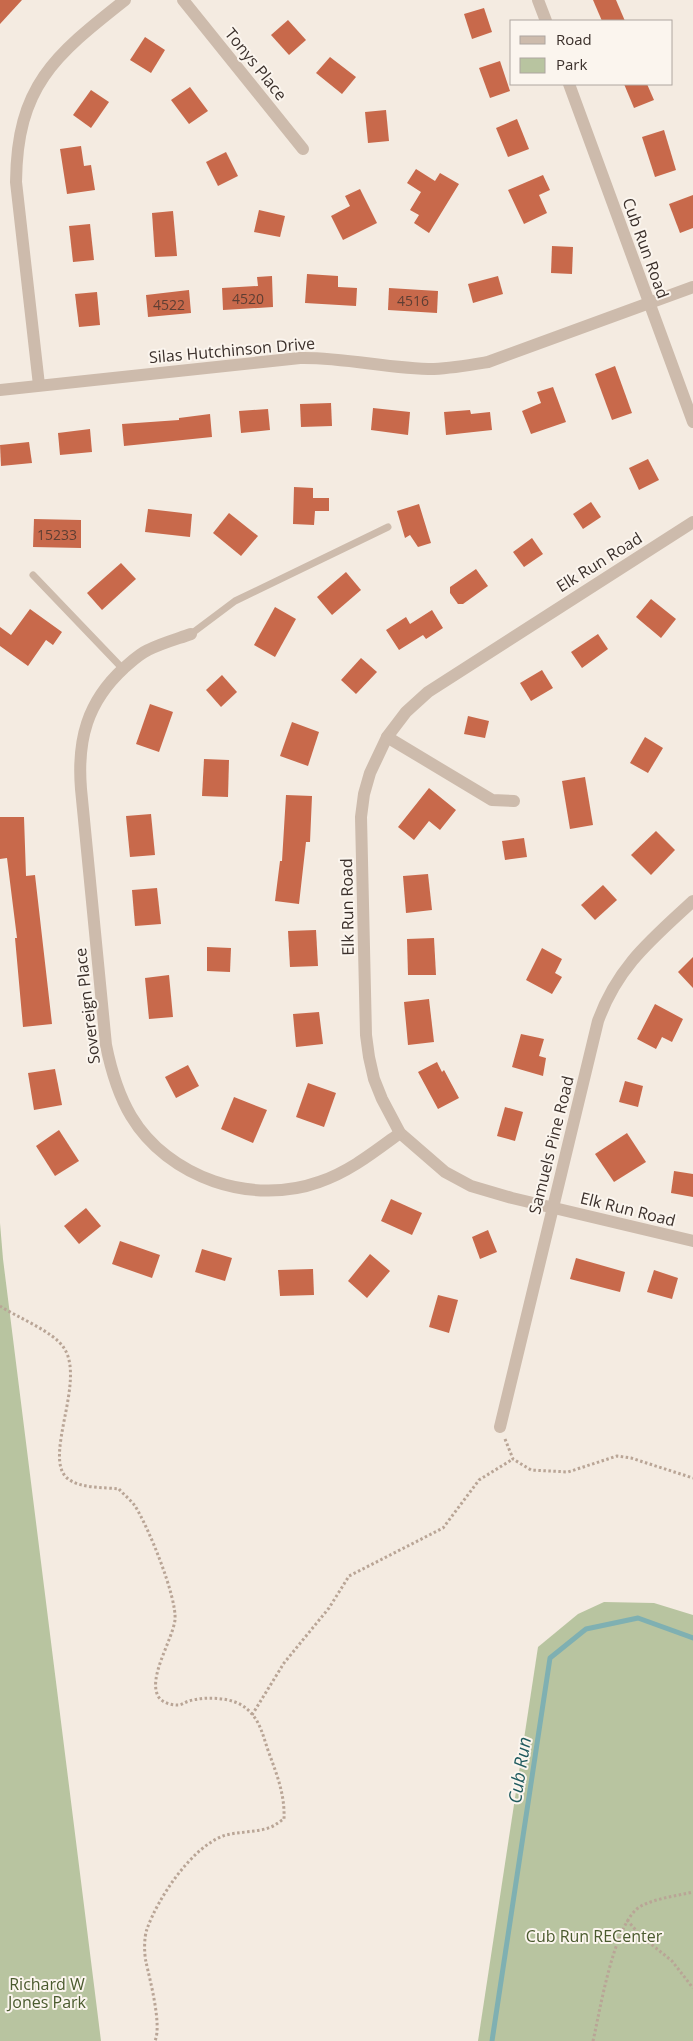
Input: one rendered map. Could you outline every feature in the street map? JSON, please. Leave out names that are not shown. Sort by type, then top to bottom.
[{"type":"street","points":[[39,385],[16,182],[19,136],[35,90],[58,57],[81,35],[125,0]]},
{"type":"street","name":"Tonys Place","points":[[183,0],[303,149]]},
{"type":"street","points":[[538,0],[546,20]]},
{"type":"street","name":"Cub Run Road","points":[[569,85],[693,422]]},
{"type":"street","name":"Silas Hutchinson Drive","points":[[0,390],[300,358],[326,358],[434,369],[462,367],[488,362],[693,287]]},
{"type":"street","name":"Elk Run Road","points":[[693,522],[428,692],[406,712],[387,737],[370,773],[361,817],[366,1035],[374,1078],[400,1133],[434,1164],[458,1180],[472,1186],[553,1208],[693,1241]]},
{"type":"street","name":"Sovereign Place","points":[[191,634],[147,650],[110,681],[97,700],[81,742],[79,764],[106,1045],[114,1079],[132,1118],[149,1139],[183,1168],[226,1186],[272,1191],[301,1187],[319,1182],[354,1166],[400,1133]]},
{"type":"street","points":[[387,737],[492,800],[514,801]]},
{"type":"street","name":"Samuels Pine Road","points":[[500,1427],[593,1040],[604,1006],[620,975],[630,962],[693,901]]},
{"type":"lane","points":[[191,634],[235,601],[388,528]]},
{"type":"lane","points":[[33,576],[123,669]]},
{"type":"path","points":[[0,1306],[18,1318],[44,1330],[64,1348],[68,1356],[72,1378],[61,1441],[60,1464],[66,1478],[79,1484],[119,1489],[135,1506],[158,1556],[175,1604],[175,1620],[156,1678],[158,1696],[165,1703],[180,1705],[189,1701],[214,1698],[247,1708],[260,1726],[280,1780],[284,1819],[271,1827],[223,1836],[198,1852],[182,1869],[157,1906],[146,1930],[145,1958],[156,2006],[155,2041]]},
{"type":"path","points":[[500,1427],[512,1459],[531,1470],[568,1472],[617,1456],[631,1458],[693,1478]]},
{"type":"path","points":[[252,1716],[284,1663],[329,1608],[350,1576],[443,1528],[479,1480],[512,1459]]},
{"type":"path","points":[[593,2041],[609,1972],[627,1920],[640,1906],[693,1892]]},
{"type":"path","points":[[627,1920],[641,1936],[672,1961],[693,1988]]},
{"type":"green space","name":"Richard W Jones Park","points":[[0,1223],[3,1259],[101,2041],[0,2041]]},
{"type":"green space","name":"Cub Run RECenter","points":[[604,1602],[654,1603],[693,1615],[693,2041],[478,2041],[538,1647],[578,1614]]},
{"type":"building","points":[[0,0],[22,0],[0,24]]},
{"type":"building","points":[[593,0],[616,0],[625,20],[602,20]]},
{"type":"building","points":[[484,8],[492,32],[472,39],[464,14]]},
{"type":"building","points":[[288,20],[306,40],[289,55],[271,35]]},
{"type":"building","points":[[145,37],[165,50],[151,73],[130,60]]},
{"type":"building","points":[[330,57],[356,77],[342,94],[316,73]]},
{"type":"building","points":[[500,61],[510,91],[490,98],[479,68]]},
{"type":"building","points":[[624,85],[647,85],[654,100],[634,108]]},
{"type":"building","points":[[190,87],[208,111],[189,124],[171,100]]},
{"type":"building","points":[[91,90],[109,102],[91,128],[73,115]]},
{"type":"building","points":[[386,110],[389,141],[368,143],[365,112]]},
{"type":"building","points":[[517,119],[529,149],[508,157],[496,128]]},
{"type":"building","points":[[664,130],[676,170],[655,177],[642,137]]},
{"type":"building","points":[[81,146],[84,166],[91,165],[95,190],[67,194],[60,149]]},
{"type":"building","points":[[226,152],[238,176],[218,186],[206,162]]},
{"type":"building","points":[[416,169],[435,181],[440,173],[459,184],[429,233],[414,223],[419,215],[410,210],[421,192],[407,183]]},
{"type":"building","points":[[543,175],[550,190],[539,195],[547,213],[524,224],[508,190]]},
{"type":"building","points":[[360,189],[377,223],[343,240],[331,216],[350,206],[345,196]]},
{"type":"building","points":[[693,195],[693,228],[680,233],[669,204]]},
{"type":"building","points":[[259,210],[285,216],[280,237],[254,232]]},
{"type":"building","points":[[173,211],[177,256],[155,257],[152,213]]},
{"type":"building","points":[[90,224],[94,260],[73,262],[69,226]]},
{"type":"building","points":[[552,246],[573,247],[572,274],[551,273]]},
{"type":"building","points":[[307,274],[338,276],[338,287],[357,288],[356,306],[305,303]]},
{"type":"building","points":[[272,276],[273,307],[223,310],[222,288],[258,286],[257,277]]},
{"type":"building","points":[[498,276],[503,294],[473,303],[468,284]]},
{"type":"building","points":[[389,288],[438,291],[437,313],[388,310]]},
{"type":"building","points":[[189,290],[191,313],[148,317],[146,295]]},
{"type":"building","points":[[97,292],[100,325],[79,327],[75,294]]},
{"type":"building","points":[[615,366],[632,413],[612,420],[595,374]]},
{"type":"building","points":[[553,387],[566,422],[531,434],[522,411],[541,403],[537,392]]},
{"type":"building","points":[[331,403],[332,426],[301,427],[300,404]]},
{"type":"building","points":[[373,408],[410,412],[408,435],[371,430]]},
{"type":"building","points":[[268,409],[270,430],[241,433],[239,411]]},
{"type":"building","points":[[470,410],[471,414],[490,412],[492,430],[446,435],[444,412]]},
{"type":"building","points":[[210,414],[212,437],[124,446],[122,424],[179,420],[179,418]]},
{"type":"building","points":[[90,429],[92,452],[60,455],[58,433]]},
{"type":"building","points":[[29,442],[32,463],[1,466],[0,445]]},
{"type":"building","points":[[648,459],[659,480],[639,490],[629,468]]},
{"type":"building","points":[[294,487],[313,488],[313,498],[329,498],[329,511],[315,511],[314,525],[293,524]]},
{"type":"building","points":[[591,502],[601,517],[583,529],[573,514]]},
{"type":"building","points":[[419,504],[431,543],[418,547],[410,535],[405,538],[397,511]]},
{"type":"building","points":[[148,509],[192,514],[190,537],[145,532]]},
{"type":"building","points":[[229,513],[258,536],[241,556],[213,533]]},
{"type":"building","points":[[34,519],[81,520],[81,548],[33,547]]},
{"type":"building","points":[[532,538],[543,554],[524,567],[513,552]]},
{"type":"building","points":[[121,563],[136,579],[102,610],[87,593]]},
{"type":"building","points":[[476,569],[488,586],[463,604],[458,604],[450,593],[450,587]]},
{"type":"building","points":[[346,572],[361,590],[332,615],[317,597]]},
{"type":"building","points":[[651,599],[676,619],[661,638],[636,617]]},
{"type":"building","points":[[275,607],[296,619],[275,657],[254,645]]},
{"type":"building","points":[[30,609],[62,632],[53,645],[46,640],[28,666],[0,646],[0,627],[11,635]]},
{"type":"building","points":[[432,610],[443,628],[426,639],[423,635],[399,650],[386,630],[406,617],[410,624]]},
{"type":"building","points":[[598,634],[608,649],[582,668],[571,652]]},
{"type":"building","points":[[361,658],[377,672],[356,694],[341,680]]},
{"type":"building","points":[[542,670],[553,688],[531,701],[520,683]]},
{"type":"building","points":[[222,675],[237,692],[221,707],[206,690]]},
{"type":"building","points":[[150,704],[173,712],[159,752],[136,744]]},
{"type":"building","points":[[468,716],[489,721],[485,738],[464,734]]},
{"type":"building","points":[[292,722],[319,732],[308,766],[280,756]]},
{"type":"building","points":[[645,737],[663,748],[648,773],[630,763]]},
{"type":"building","points":[[204,759],[229,760],[228,797],[202,796]]},
{"type":"building","points":[[585,777],[593,825],[570,829],[562,781]]},
{"type":"building","points":[[429,788],[456,810],[440,830],[429,821],[414,840],[398,827]]},
{"type":"building","points":[[286,795],[312,796],[310,842],[306,842],[299,904],[275,901],[280,861],[282,861]]},
{"type":"building","points":[[151,814],[155,855],[130,857],[126,816]]},
{"type":"building","points":[[0,817],[24,817],[26,876],[35,875],[52,1024],[23,1027],[15,938],[17,938],[7,858],[0,859]]},
{"type":"building","points":[[656,831],[675,850],[651,875],[631,855]]},
{"type":"building","points":[[524,838],[527,857],[505,860],[502,841]]},
{"type":"building","points":[[428,874],[432,910],[406,913],[403,876]]},
{"type":"building","points":[[603,885],[617,900],[595,920],[581,905]]},
{"type":"building","points":[[157,888],[161,924],[135,926],[132,890]]},
{"type":"building","points":[[316,930],[318,966],[290,967],[288,931]]},
{"type":"building","points":[[434,938],[436,975],[408,975],[407,939]]},
{"type":"building","points":[[207,947],[231,948],[230,972],[207,971]]},
{"type":"building","points":[[542,948],[562,959],[555,973],[562,977],[552,994],[526,980]]},
{"type":"building","points":[[693,957],[693,988],[678,972]]},
{"type":"building","points":[[169,975],[173,1017],[149,1019],[145,978]]},
{"type":"building","points":[[429,999],[434,1042],[408,1045],[404,1002]]},
{"type":"building","points":[[655,1004],[683,1019],[672,1042],[662,1037],[656,1049],[637,1039]]},
{"type":"building","points":[[319,1012],[323,1044],[296,1047],[293,1014]]},
{"type":"building","points":[[521,1034],[544,1039],[539,1056],[546,1058],[543,1076],[512,1067]]},
{"type":"building","points":[[437,1062],[442,1072],[444,1070],[459,1098],[438,1109],[418,1072]]},
{"type":"building","points":[[188,1065],[199,1086],[176,1098],[165,1077]]},
{"type":"building","points":[[55,1069],[62,1105],[34,1110],[28,1073]]},
{"type":"building","points":[[625,1081],[643,1086],[638,1107],[619,1102]]},
{"type":"building","points":[[308,1083],[336,1093],[324,1127],[296,1117]]},
{"type":"building","points":[[234,1097],[267,1110],[253,1143],[221,1129]]},
{"type":"building","points":[[505,1107],[523,1112],[515,1141],[497,1136]]},
{"type":"building","points":[[59,1130],[79,1161],[55,1176],[36,1146]]},
{"type":"building","points":[[627,1133],[646,1162],[614,1182],[595,1154]]},
{"type":"building","points":[[674,1171],[693,1174],[693,1197],[671,1193]]},
{"type":"building","points":[[391,1199],[422,1213],[412,1235],[381,1221]]},
{"type":"building","points":[[86,1208],[101,1226],[79,1244],[64,1226]]},
{"type":"building","points":[[488,1230],[497,1252],[480,1259],[472,1237]]},
{"type":"building","points":[[120,1241],[160,1255],[152,1278],[112,1264]]},
{"type":"building","points":[[202,1249],[232,1258],[225,1281],[195,1272]]},
{"type":"building","points":[[370,1254],[390,1271],[367,1298],[348,1281]]},
{"type":"building","points":[[576,1258],[625,1272],[620,1292],[570,1279]]},
{"type":"building","points":[[313,1269],[314,1295],[280,1296],[278,1270]]},
{"type":"building","points":[[654,1270],[678,1278],[672,1299],[647,1292]]},
{"type":"building","points":[[438,1295],[458,1300],[449,1333],[429,1327]]},
{"type":"waterway","name":"Cub Run","points":[[492,2041],[550,1658],[586,1629],[638,1618],[693,1638]]}]
